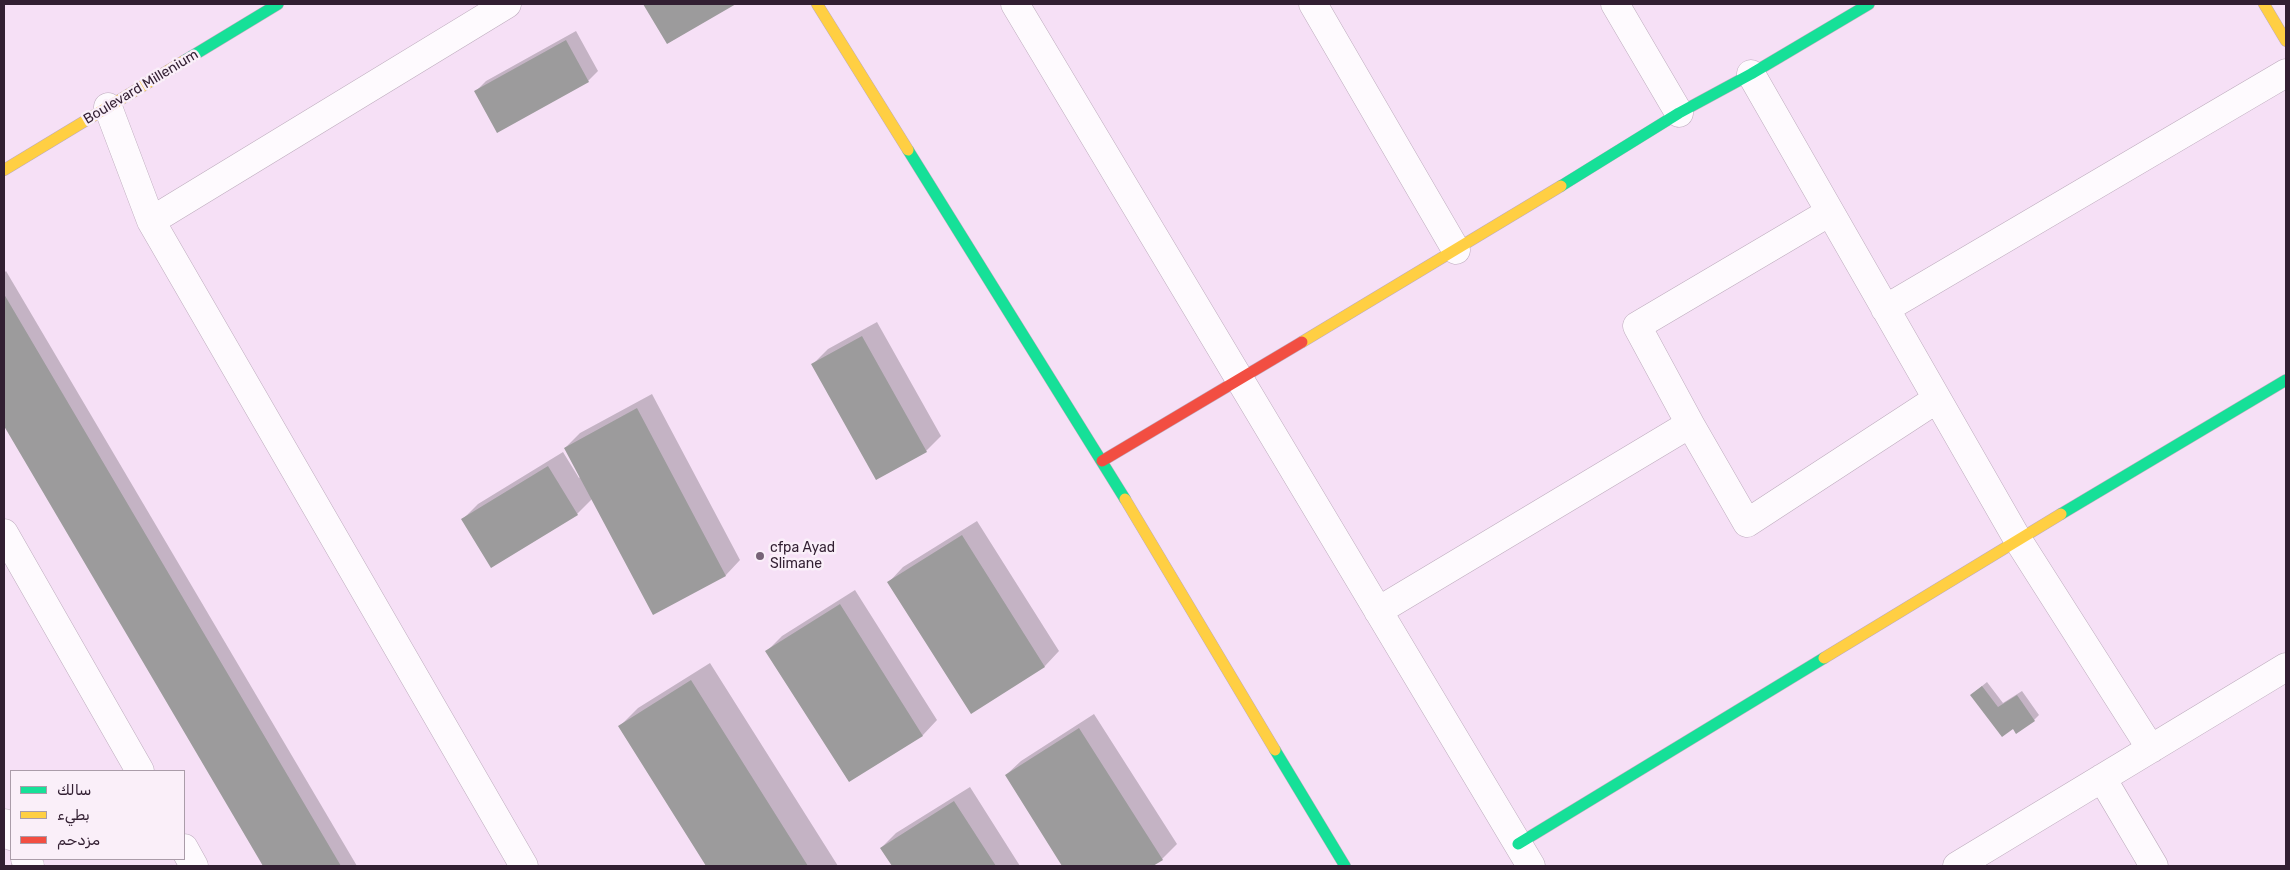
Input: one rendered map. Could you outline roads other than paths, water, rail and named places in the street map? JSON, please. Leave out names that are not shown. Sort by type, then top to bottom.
[{"type":"street","name":"Boulevard Millenium","points":[[4,170],[278,4]]},
{"type":"street","points":[[151,221],[507,4]]},
{"type":"street","points":[[817,4],[1102,461],[1345,866]]},
{"type":"street","points":[[1015,4],[1525,855],[2018,540],[2286,380]]},
{"type":"street","points":[[1313,4],[1456,250]]},
{"type":"street","points":[[1614,4],[1679,113]]},
{"type":"street","points":[[1102,461],[1456,250],[1679,113],[1751,74],[1869,4]]},
{"type":"street","points":[[2264,4],[2286,41]]},
{"type":"street","points":[[1885,309],[2286,73]]},
{"type":"street","points":[[1751,74],[2018,540],[2151,748]]},
{"type":"street","points":[[108,107],[151,221],[524,866]]},
{"type":"street","points":[[1830,212],[1638,326],[1690,424],[1747,523],[1937,399]]},
{"type":"street","points":[[1378,611],[1690,424]]},
{"type":"street","points":[[4,533],[139,770]]},
{"type":"street","points":[[1957,866],[2286,667]]},
{"type":"street","points":[[2102,778],[2154,866]]},
{"type":"street","points":[[4,823],[10,834]]},
{"type":"street","points":[[185,850],[194,866]]},
{"type":"place","name":"cfpa Ayad Slimane","points":[[760,556]]}]
